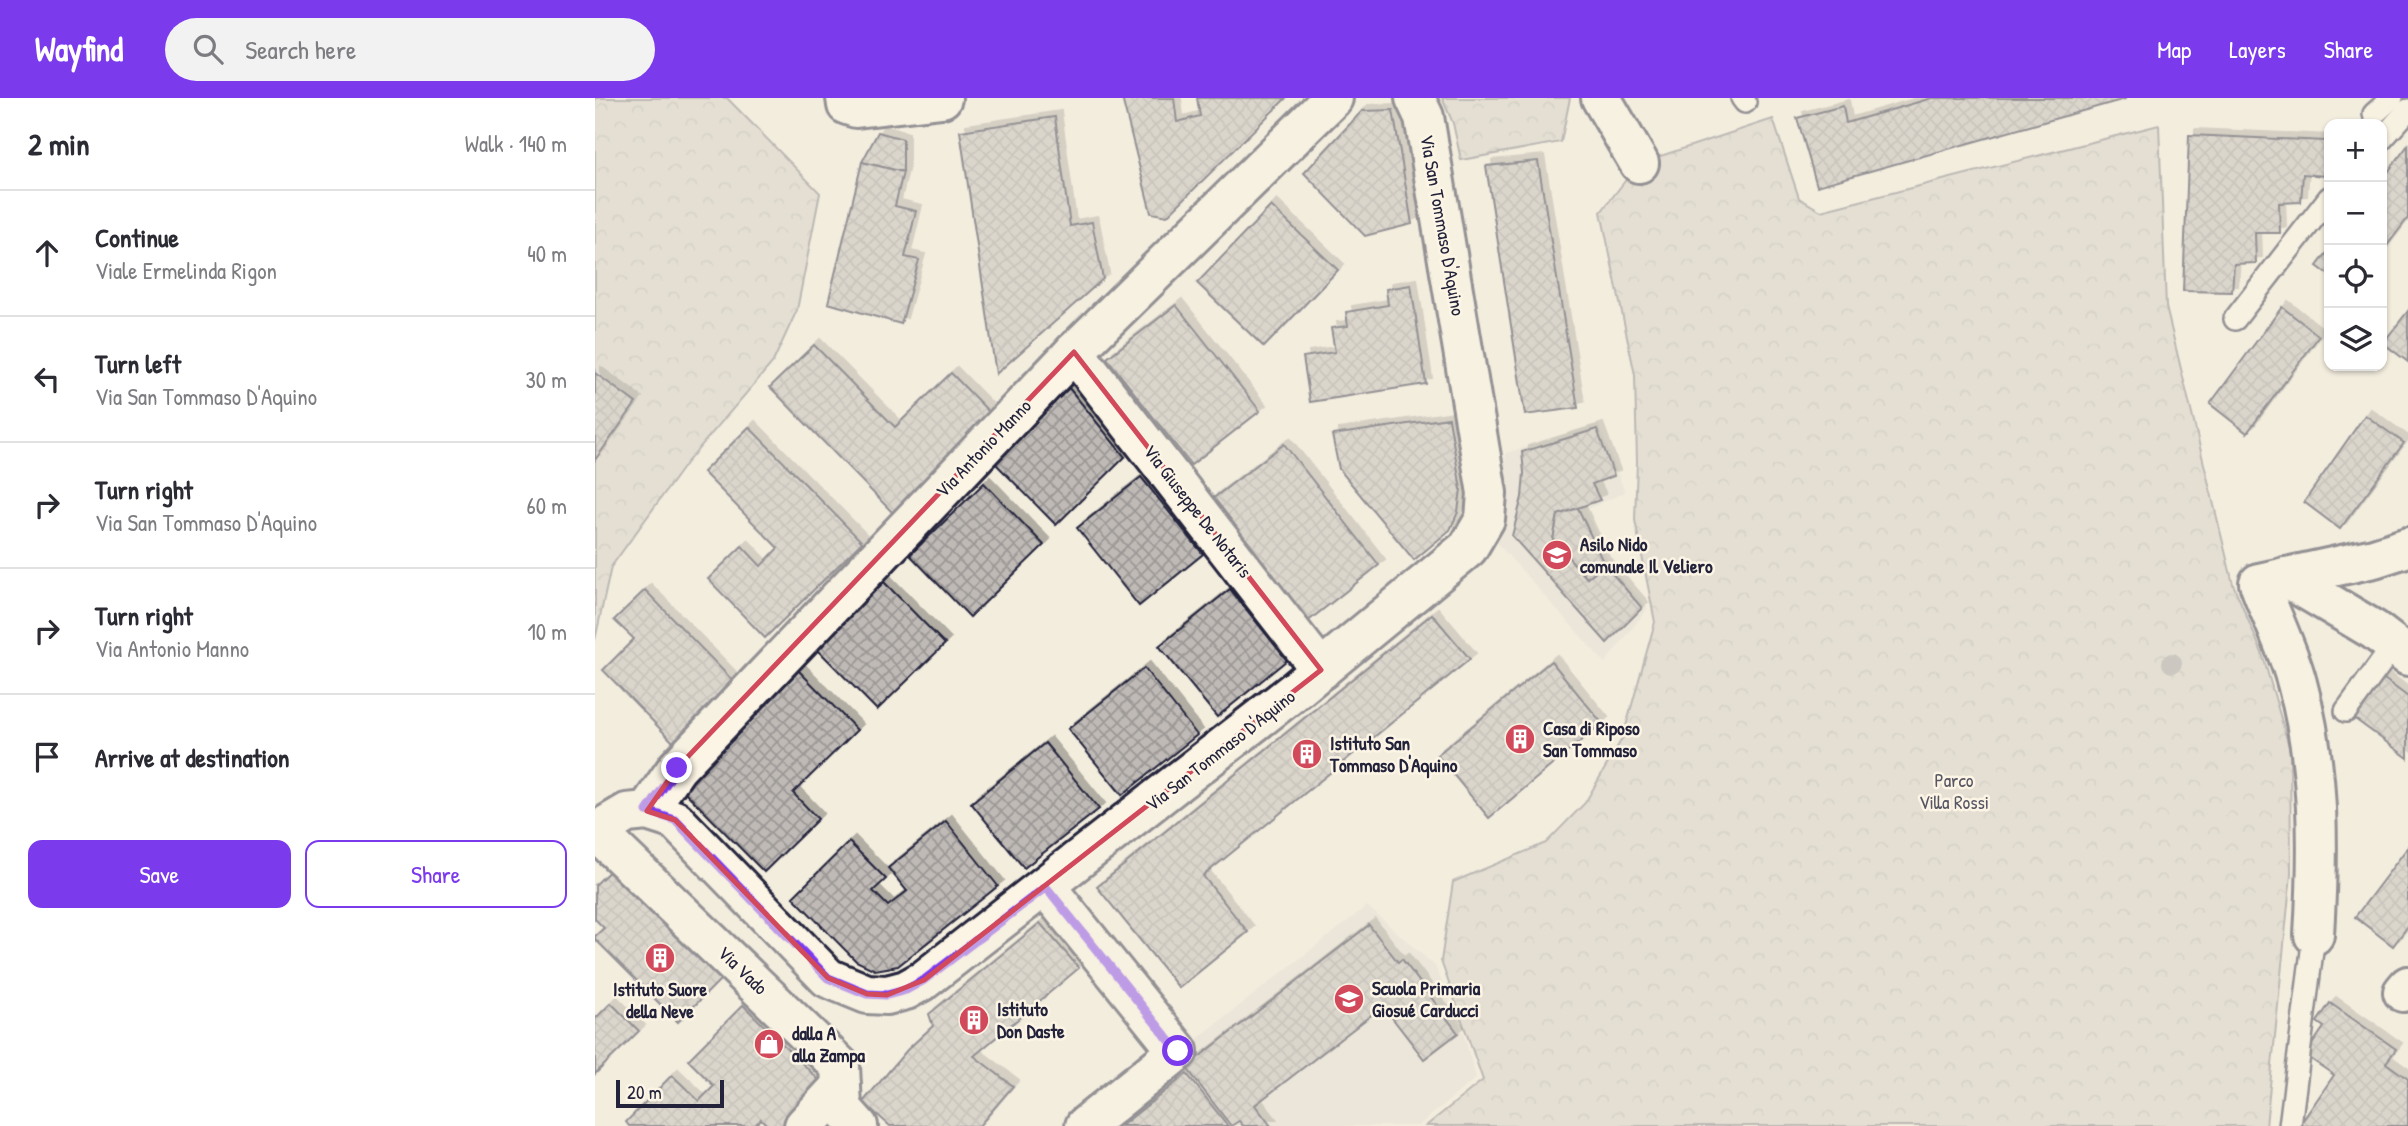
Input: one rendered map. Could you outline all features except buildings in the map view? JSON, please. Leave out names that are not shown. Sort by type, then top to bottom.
[{"type":"street","points":[[846,98],[847,105],[856,108],[943,98]]},
{"type":"street","name":"Via Antonio Manno","points":[[647,811],[677,768],[1074,352],[1333,98]]},
{"type":"street","name":"Via San Tommaso D'Aquino","points":[[647,811],[675,820],[828,978],[867,994],[887,995],[906,990],[924,980],[1046,887],[1321,670],[1468,548],[1485,519],[1487,493],[1424,117],[1415,98]]},
{"type":"street","points":[[1601,98],[1639,163]]},
{"type":"street","name":"Via Giuseppe De Notaris","points":[[1074,352],[1321,670]]},
{"type":"street","points":[[2259,582],[2374,558],[2408,547]]},
{"type":"street","points":[[2259,582],[2374,630],[2401,651]]},
{"type":"street","points":[[2259,582],[2297,682],[2313,758],[2317,825],[2314,935]]},
{"type":"street","points":[[596,831],[627,813],[647,811]]},
{"type":"street","name":"Via Vado","points":[[596,831],[840,1066],[842,1108],[858,1126]]},
{"type":"street","points":[[1046,887],[1178,1051],[1085,1126]]},
{"type":"street","points":[[804,1126],[841,1086]]},
{"type":"lane","points":[[2374,114],[2392,98]]},
{"type":"lane","points":[[2387,133],[2408,110]]},
{"type":"lane","points":[[2235,319],[2324,204]]},
{"type":"lane","points":[[2346,711],[2401,651]]},
{"type":"lane","points":[[2290,1126],[2314,935]]},
{"type":"highlighted area","points":[[1074,352],[1321,670],[924,980],[887,995],[867,994],[828,978],[675,820],[647,811],[677,768]]},
{"type":"shaded area","name":"Asilo Nido comunale Il Veliero","points":[[1598,424],[1625,492],[1586,510],[1611,567],[1648,608],[1605,663],[1497,543],[1506,453]]},
{"type":"shaded area","name":"Scuola Primaria Giosué Carducci","points":[[1367,906],[1435,966],[1463,1032],[1476,1078],[1418,1126],[1230,1126],[1174,1057]]},
{"type":"green space","points":[[595,98],[727,98],[820,193],[797,310],[773,362],[687,462],[611,567],[595,640]]},
{"type":"green space","points":[[1442,98],[1570,98],[1561,142],[1461,160],[1453,123]]},
{"type":"green space","name":"Parco Villa Rossi","points":[[1773,119],[1799,198],[1821,211],[2159,125],[2166,307],[2233,584],[2262,653],[2290,750],[2291,874],[2266,1126],[1426,1126],[1483,1080],[1441,961],[1453,882],[1546,843],[1585,803],[1623,737],[1655,622],[1635,520],[1635,375],[1601,212],[1639,163]]},
{"type":"place","name":"Asilo Nido comunale Il Veliero","points":[[1557,555]]},
{"type":"place","name":"Casa di Riposo San Tommaso","points":[[1520,739]]},
{"type":"place","name":"Istituto San Tommaso D'Aquino","points":[[1307,754]]},
{"type":"place","name":"Istituto Suore della Neve","points":[[660,958]]},
{"type":"place","name":"Scuola Primaria Giosué Carducci","points":[[1349,999]]},
{"type":"place","name":"Istituto Don Daste","points":[[974,1020]]},
{"type":"place","name":"dalla A alla Zampa","points":[[769,1044]]},
{"type":"route","points":[[677,768],[647,811],[675,820],[828,978],[867,994],[887,995],[906,990],[924,980],[1046,887],[1178,1051]]}]
